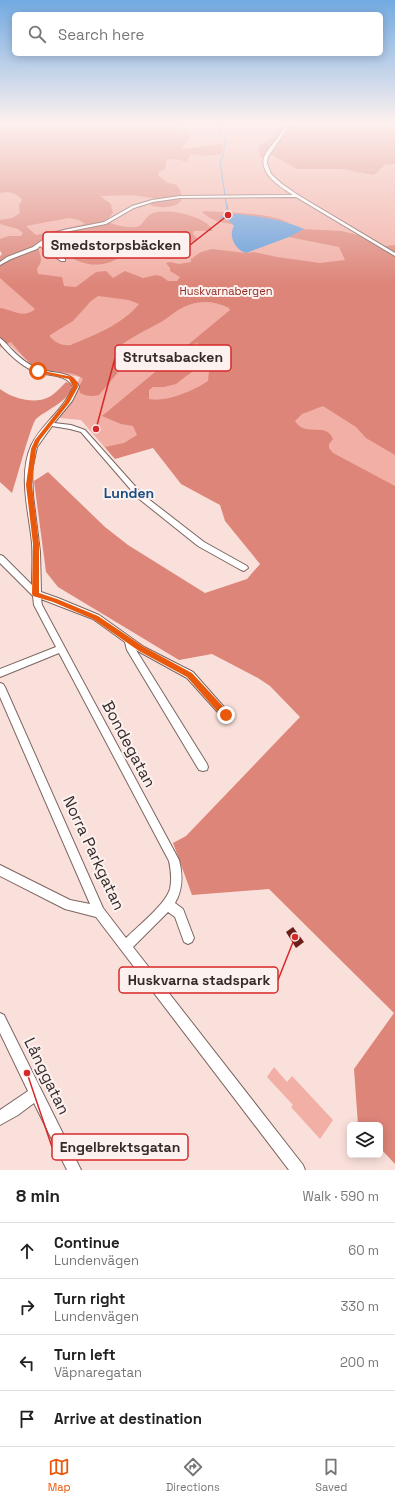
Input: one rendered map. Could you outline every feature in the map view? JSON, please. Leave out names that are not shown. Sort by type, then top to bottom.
[{"type":"street","points":[[272,177],[297,196],[373,240],[395,255]]},
{"type":"street","points":[[0,264],[9,258],[32,249],[48,237],[59,232],[105,223],[133,207],[165,198],[297,196]]},
{"type":"street","points":[[40,244],[63,260]]},
{"type":"street","points":[[0,340],[30,368],[47,374],[65,376],[74,382],[75,390],[33,449],[29,485],[36,544],[36,594],[96,617],[129,642],[190,675],[226,715]]},
{"type":"street","points":[[50,424],[71,427],[83,431],[140,496],[201,544],[244,568]]},
{"type":"street","name":"Bondegatan","points":[[0,558],[36,594],[38,605],[174,860],[176,874],[175,891],[167,904],[126,946]]},
{"type":"street","points":[[129,642],[130,648],[203,767]]},
{"type":"street","points":[[0,673],[61,649]]},
{"type":"street","name":"Norra Parkgatan","points":[[0,687],[99,912],[298,1170]]},
{"type":"street","points":[[0,870],[70,905],[99,912]]},
{"type":"street","points":[[167,904],[179,913],[188,938]]},
{"type":"street","name":"Långgatan","points":[[0,1019],[74,1170]]},
{"type":"street","points":[[0,1118],[14,1110],[36,1093]]},
{"type":"green space","name":"Huskvarnabergen","points":[[0,177],[395,177],[395,615],[273,555],[156,444],[113,457],[81,420],[60,418],[80,377],[54,373],[35,367],[8,344],[0,348],[0,258],[17,250],[0,245]]},
{"type":"green space","points":[[0,177],[160,177],[168,183],[177,185],[181,192],[181,201],[178,204],[170,207],[157,207],[150,205],[154,201],[153,198],[132,195],[100,196],[111,204],[113,213],[106,221],[117,225],[136,227],[141,225],[151,214],[158,212],[176,212],[195,217],[203,221],[213,231],[194,231],[193,234],[198,239],[158,255],[127,255],[110,262],[99,264],[78,261],[51,245],[38,247],[41,261],[37,268],[38,274],[62,277],[64,286],[76,287],[96,272],[106,271],[113,278],[125,271],[143,278],[156,275],[161,276],[168,281],[177,281],[180,277],[170,271],[170,268],[166,263],[170,262],[179,264],[191,262],[191,259],[201,252],[212,249],[246,253],[254,252],[320,263],[345,260],[339,247],[289,237],[303,229],[342,231],[361,236],[379,247],[395,245],[395,455],[366,438],[356,427],[323,406],[302,414],[295,421],[299,426],[304,428],[326,431],[333,439],[329,444],[329,448],[333,453],[395,486],[395,1164],[383,1151],[383,1122],[358,1122],[354,1069],[394,1013],[269,889],[192,895],[173,843],[186,836],[300,717],[270,686],[258,678],[212,654],[179,660],[58,587],[46,572],[34,481],[48,472],[105,527],[128,545],[205,593],[247,579],[260,564],[225,521],[220,505],[181,484],[153,448],[115,459],[105,447],[124,443],[137,435],[133,426],[121,424],[102,416],[230,310],[229,308],[214,303],[199,302],[178,310],[118,347],[119,371],[99,395],[89,396],[80,393],[79,387],[83,379],[79,376],[35,367],[11,342],[0,346],[0,308],[23,314],[31,312],[35,309],[0,278],[0,256],[2,254],[0,251],[0,239],[8,236],[21,236],[23,233],[18,229],[0,224],[0,220],[12,218],[20,213],[19,205],[22,200],[12,193],[0,193]],"holes":[[[69,218],[79,220],[85,224],[36,235],[26,226]],[[98,296],[129,300],[139,304],[116,324],[98,333],[71,345],[59,344],[50,337],[50,335],[73,321],[91,301]],[[197,343],[206,358],[210,362],[208,381],[180,395],[156,400],[149,399],[149,390],[153,387],[164,387],[176,384],[192,372],[198,360],[197,356],[189,350],[189,346]]]},
{"type":"green space","points":[[202,212],[260,215],[282,219],[290,223],[258,217],[225,215],[223,219],[228,220],[232,224],[228,224],[216,221]]},
{"type":"green space","points":[[66,382],[71,384],[69,394],[58,404],[36,419],[34,423],[12,493],[0,482],[0,389],[17,398],[37,400],[51,396]]},
{"type":"green space","points":[[274,1067],[287,1082],[292,1076],[333,1120],[320,1139],[291,1107],[293,1105],[267,1077]]},
{"type":"water","points":[[236,214],[270,218],[304,229],[289,237],[246,253],[236,246],[232,238],[232,230],[234,226],[228,220],[219,217]]},
{"type":"building","points":[[293,927],[304,942],[296,948],[286,932]]},
{"type":"waterway","points":[[222,177],[225,195]]},
{"type":"waterway","points":[[225,197],[227,207]]},
{"type":"waterway","points":[[227,206],[228,215]]},
{"type":"place","name":"Smedstorpsbäcken","points":[[228,215]]},
{"type":"place","name":"Strutsabacken","points":[[96,429]]},
{"type":"place","name":"Huskvarna stadspark","points":[[295,937]]},
{"type":"place","name":"Engelbrektsgatan","points":[[27,1073]]},
{"type":"district","name":"Lunden","points":[[129,493]]},
{"type":"route","points":[[38,371],[71,378],[76,387],[67,402],[38,440],[33,449],[30,464],[30,501],[37,559],[36,594],[96,617],[129,642],[190,675],[226,715]]}]
